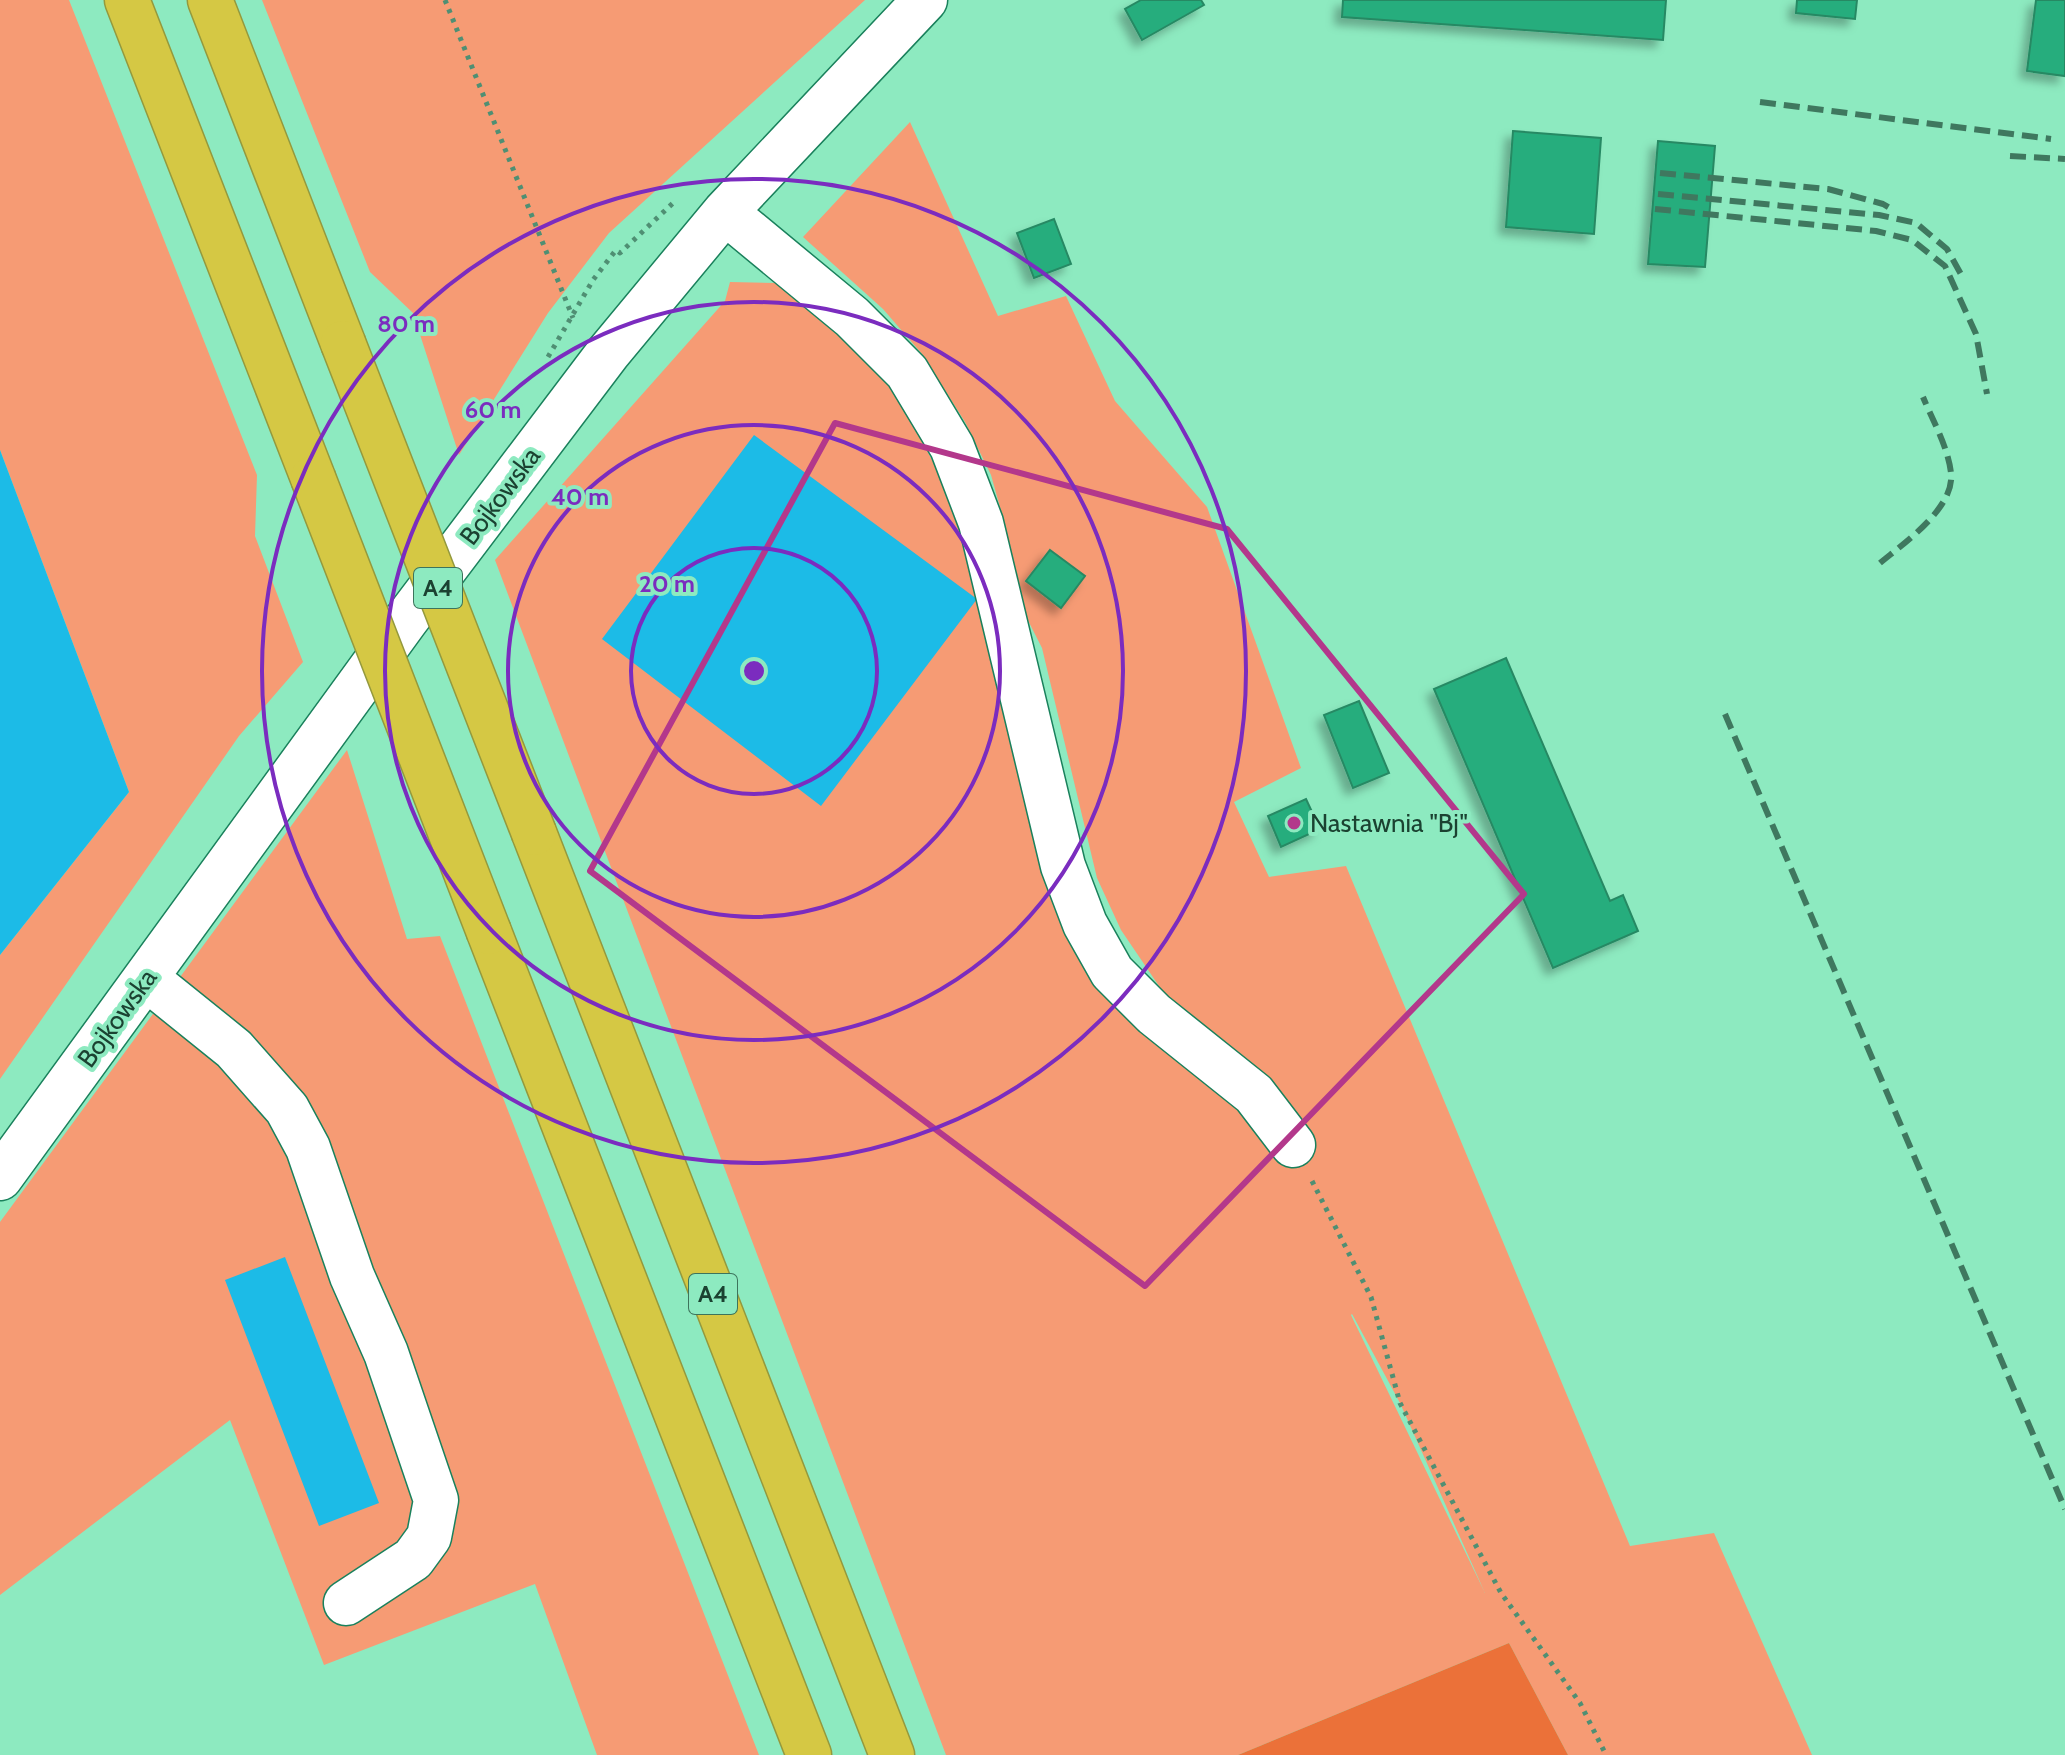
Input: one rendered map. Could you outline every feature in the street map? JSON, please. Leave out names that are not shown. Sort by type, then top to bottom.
[{"type":"highway","points":[[127,0],[809,1755]]},
{"type":"highway","name":"A4","points":[[210,0],[892,1755]]},
{"type":"street","name":"Bojkowska","points":[[0,1178],[406,620],[608,353],[725,212],[925,0]]},
{"type":"street","points":[[725,212],[852,317],[907,372],[952,447],[981,523],[1063,866],[1085,924],[1112,972],[1154,1014],[1254,1094],[1293,1145]]},
{"type":"street","points":[[146,978],[234,1049],[287,1109],[308,1148],[352,1276],[386,1353],[436,1500],[429,1537],[413,1559],[346,1603]]},
{"type":"path","points":[[445,0],[571,317],[608,353]]},
{"type":"path","points":[[1293,1145],[1371,1297],[1400,1403],[1501,1593],[1580,1703],[1606,1755]]},
{"type":"highlighted area","points":[[835,423],[1227,529],[1524,894],[1145,1286],[590,871]]},
{"type":"shaded area","points":[[0,0],[69,0],[257,475],[255,536],[303,662],[239,736],[0,1079],[0,955],[129,792],[0,450]]},
{"type":"shaded area","points":[[262,0],[865,0],[609,233],[548,313],[459,455],[413,313],[370,272]]},
{"type":"shaded area","points":[[910,122],[998,316],[1066,296],[1115,401],[1207,507],[1301,768],[1234,802],[1269,877],[1346,866],[1630,1546],[1714,1533],[1812,1755],[1568,1755],[1509,1643],[1238,1755],[946,1755],[495,560],[725,301],[730,282],[776,283],[889,378],[964,521],[1048,884],[1241,1107],[1121,930],[1097,878],[1042,648],[1008,581],[1005,525],[991,475],[965,422],[922,354],[883,309],[803,237]],"holes":[[[1352,1314],[1400,1403],[1485,1593]]]},
{"type":"shaded area","points":[[347,750],[407,939],[440,936],[759,1755],[597,1755],[535,1584],[324,1665],[230,1420],[0,1595],[0,1222]]},
{"type":"shaded area","points":[[1509,1643],[1568,1755],[1238,1755]]},
{"type":"water","points":[[754,435],[977,599],[821,806],[602,639]]},
{"type":"water","points":[[0,450],[129,792],[0,955]]},
{"type":"water","points":[[285,1257],[379,1503],[319,1526],[225,1280]]},
{"type":"building","points":[[1141,0],[1201,0],[1204,5],[1142,40],[1125,9]]},
{"type":"building","points":[[1343,0],[1666,0],[1663,40],[1342,17]]},
{"type":"building","points":[[1797,0],[1857,0],[1855,19],[1796,13]]},
{"type":"building","points":[[2036,0],[2065,0],[2065,76],[2027,71]]},
{"type":"building","points":[[1513,131],[1601,138],[1594,234],[1506,227]]},
{"type":"building","points":[[1658,141],[1715,146],[1705,267],[1648,264]]},
{"type":"building","points":[[1054,219],[1071,264],[1034,278],[1017,233]]},
{"type":"building","points":[[1050,550],[1085,576],[1061,608],[1026,581]]},
{"type":"building","points":[[1506,658],[1610,901],[1623,895],[1638,931],[1553,968],[1434,689]]},
{"type":"building","points":[[1359,701],[1389,773],[1353,788],[1324,715]]},
{"type":"building","name":"Nastawnia \"Bj\"","points":[[1306,799],[1320,829],[1281,847],[1268,816]]},
{"type":"railway","points":[[1760,102],[2051,139]]},
{"type":"railway","points":[[2010,156],[2065,159]]},
{"type":"railway","points":[[1660,173],[1828,189],[1883,204],[1895,211]]},
{"type":"railway","points":[[1658,194],[1879,215],[1916,223],[1947,249],[1962,276]]},
{"type":"railway","points":[[1655,209],[1876,231],[1912,240],[1945,266],[1976,334],[1987,394]]},
{"type":"railway","points":[[1880,563],[1937,512],[1950,486],[1947,454],[1923,397]]},
{"type":"railway","points":[[1725,714],[2065,1509]]},
{"type":"place","name":"Nastawnia \"Bj\"","points":[[1294,823]]}]
